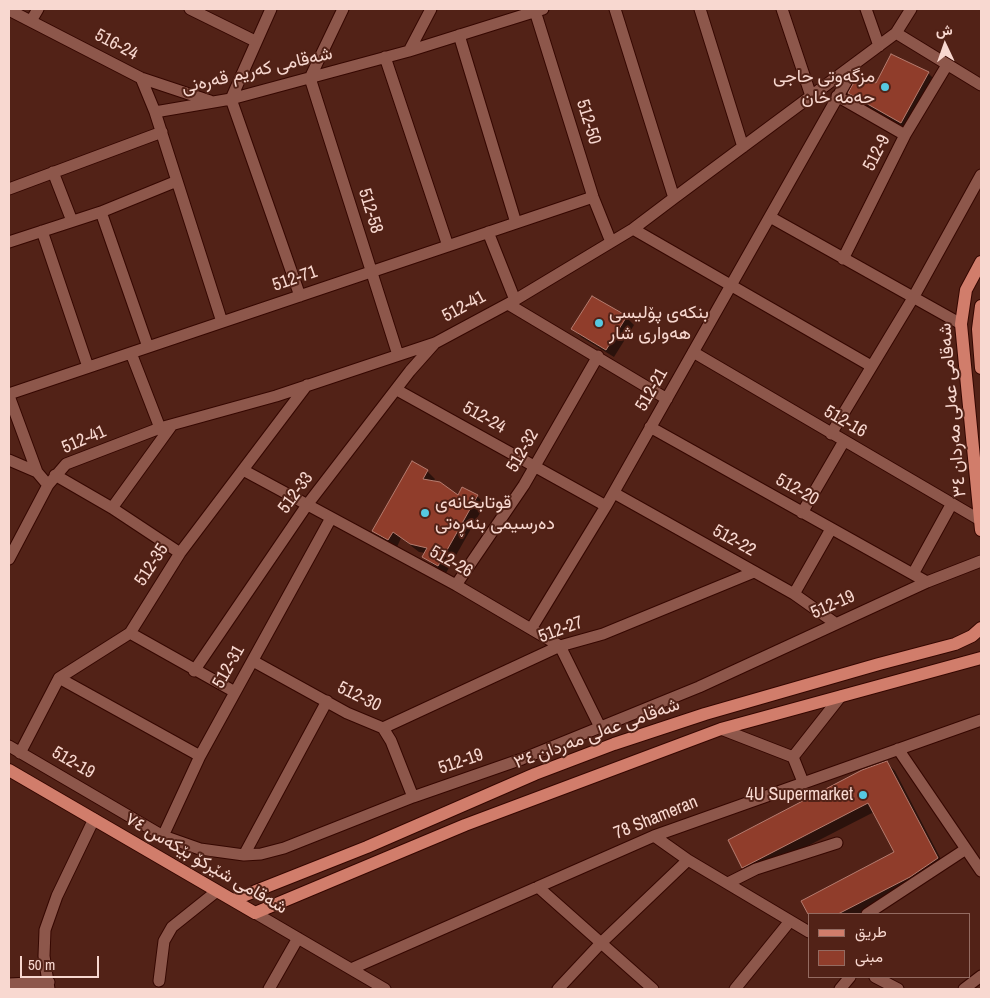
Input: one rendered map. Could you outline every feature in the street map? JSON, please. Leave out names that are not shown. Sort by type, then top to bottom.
[{"type":"main road","name":"شەقامی عەلی مەردان ٣٤","points":[[981,262],[966,290],[961,324],[981,525]]},
{"type":"main road","name":"شەقامی عەلی مەردان ٣٤","points":[[981,306],[978,329],[981,368]]},
{"type":"main road","name":"شەقامی عەلی مەردان ٣٤","points":[[233,900],[367,847],[535,774],[614,744],[705,714],[870,666],[955,644],[972,636],[981,628]]},
{"type":"main road","points":[[255,913],[465,825],[721,729],[981,658]]},
{"type":"main road","name":"شەقامی شێرکۆ بێکەس ٧٤","points":[[9,770],[255,913]]},
{"type":"street","points":[[31,21],[38,9]]},
{"type":"street","points":[[190,9],[255,41]]},
{"type":"street","points":[[271,9],[255,41],[231,99],[300,296]]},
{"type":"street","points":[[310,78],[343,9]]},
{"type":"street","points":[[409,51],[431,9]]},
{"type":"street","points":[[615,9],[674,198]]},
{"type":"street","points":[[700,9],[742,147]]},
{"type":"street","points":[[782,9],[811,96]]},
{"type":"street","points":[[866,9],[879,46]]},
{"type":"street","name":"512-41","points":[[10,555],[48,485],[66,464],[160,428],[276,396],[435,343],[511,302],[633,229],[896,33],[911,9]]},
{"type":"street","name":"516-24","points":[[9,10],[141,78],[212,102]]},
{"type":"street","name":"شەقامی کەریم قەرەنی","points":[[155,112],[231,99],[409,51],[515,14],[539,10]]},
{"type":"street","name":"512-50","points":[[539,10],[593,197],[611,242]]},
{"type":"street","points":[[896,33],[981,84]]},
{"type":"street","points":[[459,35],[516,223]]},
{"type":"street","points":[[385,57],[448,246]]},
{"type":"street","name":"512-21","points":[[531,629],[606,506],[693,352],[733,286],[857,62]]},
{"type":"street","name":"512-9","points":[[843,258],[905,136],[947,65]]},
{"type":"street","points":[[141,78],[162,132],[222,322]]},
{"type":"street","name":"512-58","points":[[310,78],[370,272],[398,355]]},
{"type":"street","points":[[837,96],[905,136]]},
{"type":"street","points":[[9,189],[162,132]]},
{"type":"street","points":[[53,172],[72,221]]},
{"type":"street","points":[[831,434],[913,298],[981,176]]},
{"type":"street","points":[[9,242],[101,212],[177,181]]},
{"type":"street","name":"512-71","points":[[9,395],[593,197]]},
{"type":"street","points":[[101,212],[148,347]]},
{"type":"street","points":[[770,218],[961,324]]},
{"type":"street","points":[[633,229],[871,366]]},
{"type":"street","points":[[42,231],[88,367]]},
{"type":"street","points":[[488,232],[511,302],[667,399]]},
{"type":"street","name":"512-33","points":[[194,671],[307,504],[410,371],[435,343]]},
{"type":"street","name":"512-16","points":[[693,352],[952,505],[981,525]]},
{"type":"street","points":[[131,353],[160,428]]},
{"type":"street","name":"512-32","points":[[456,585],[535,466],[598,356]]},
{"type":"street","name":"512-35","points":[[59,678],[130,633],[180,553],[308,384]]},
{"type":"street","name":"512-24","points":[[397,390],[606,506]]},
{"type":"street","points":[[9,395],[37,472],[48,485]]},
{"type":"street","points":[[112,508],[172,426]]},
{"type":"street","name":"512-20","points":[[650,428],[927,582]]},
{"type":"street","points":[[802,513],[844,441]]},
{"type":"street","points":[[9,460],[37,472]]},
{"type":"street","name":"512-26","points":[[243,470],[456,585],[560,646]]},
{"type":"street","points":[[55,475],[112,508],[180,553]]},
{"type":"street","name":"512-22","points":[[614,492],[794,594],[835,623]]},
{"type":"street","points":[[913,574],[952,505]]},
{"type":"street","name":"512-31","points":[[163,836],[200,756],[331,518]]},
{"type":"street","points":[[794,594],[832,529]]},
{"type":"street","name":"512-19","points":[[9,746],[163,836],[200,849],[244,855],[284,848],[413,797],[522,759],[699,687],[835,623],[981,560]]},
{"type":"street","name":"512-27","points":[[383,728],[560,646],[603,634],[754,572]]},
{"type":"street","points":[[130,633],[194,671],[235,692]]},
{"type":"street","points":[[560,646],[600,727]]},
{"type":"street","name":"512-30","points":[[253,661],[327,701],[383,728],[391,741],[413,797]]},
{"type":"street","points":[[20,753],[59,678],[200,756]]},
{"type":"street","points":[[793,757],[841,696]]},
{"type":"street","points":[[244,855],[327,701]]},
{"type":"street","name":"78 Shameran","points":[[351,970],[654,836],[981,720]]},
{"type":"street","points":[[721,729],[793,757],[803,782]]},
{"type":"street","points":[[898,748],[981,871]]},
{"type":"street","points":[[9,984],[49,985],[44,956],[45,930],[57,896],[94,819]]},
{"type":"street","points":[[654,836],[688,860],[808,931]]},
{"type":"street","points":[[728,883],[756,869],[837,843]]},
{"type":"street","points":[[869,913],[966,849]]},
{"type":"street","points":[[558,989],[601,943],[688,860]]},
{"type":"street","points":[[538,887],[653,989]]},
{"type":"street","points":[[160,981],[164,941],[172,927],[217,891]]},
{"type":"street","name":"شەقامی شێرکۆ بێکەس ٧٤","points":[[255,913],[351,970],[364,984],[385,989]]},
{"type":"street","points":[[735,989],[790,921]]},
{"type":"street","points":[[269,989],[298,938]]},
{"type":"street","points":[[964,989],[981,976]]},
{"type":"street","points":[[840,989],[849,978]]},
{"type":"street","points":[[877,978],[898,989]]},
{"type":"building","name":"مزگەوتی حاجی حەمە خان","points":[[891,54],[929,72],[901,123],[848,93],[853,84],[862,77],[876,83]]},
{"type":"building","name":"بنکەی پۆلیسی هەواری شار","points":[[592,296],[627,316],[606,350],[571,329]]},
{"type":"building","name":"قوتابخانەی دەرسیمی بنەڕەتی","points":[[412,461],[428,470],[423,479],[440,482],[458,495],[462,487],[478,495],[438,566],[422,557],[427,548],[410,544],[393,532],[388,540],[372,531]]},
{"type":"building","points":[[887,761],[938,858],[910,877],[840,913],[808,914],[801,901],[894,852],[868,803],[742,868],[728,840],[862,770]]},
{"type":"place","name":"مزگەوتی حاجی حەمە خان","points":[[885,87]]},
{"type":"place","name":"بنکەی پۆلیسی هەواری شار","points":[[599,323]]},
{"type":"place","name":"قوتابخانەی دەرسیمی بنەڕەتی","points":[[425,513]]},
{"type":"place","name":"4U Supermarket","points":[[863,795]]}]
